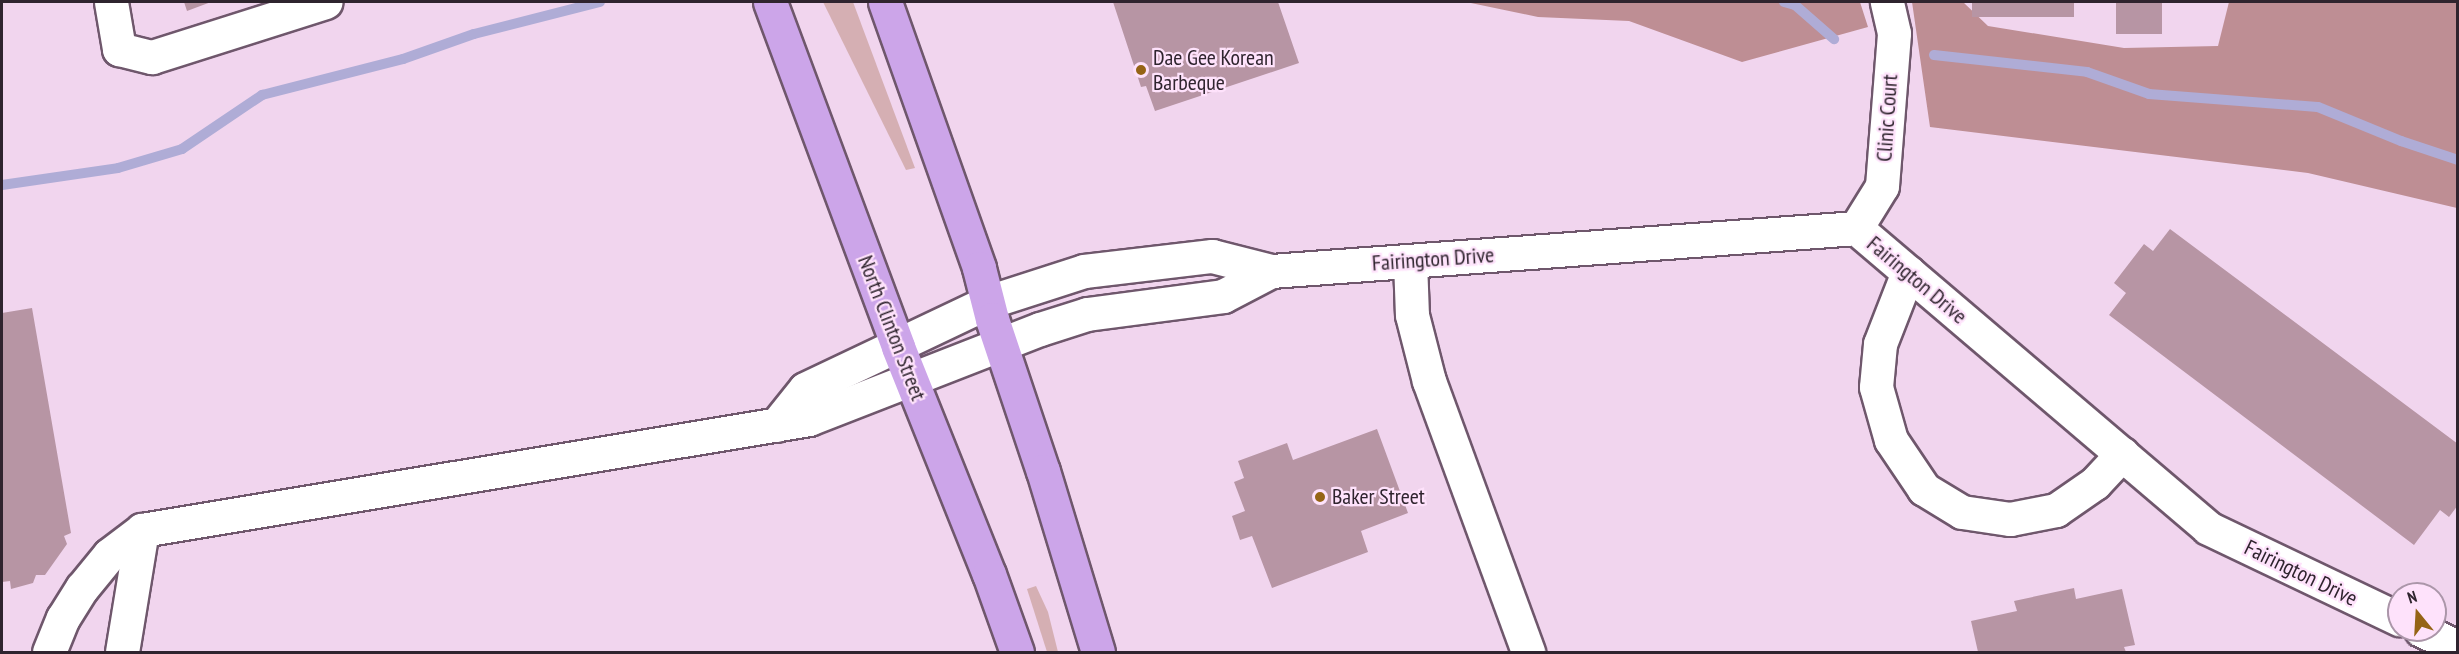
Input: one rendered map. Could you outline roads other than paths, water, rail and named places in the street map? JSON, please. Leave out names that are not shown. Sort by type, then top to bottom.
[{"type":"main road","name":"North Clinton Street","points":[[770,2],[898,347],[989,574],[1017,652]]},
{"type":"main road","points":[[885,2],[950,178],[1098,652]]},
{"type":"street","points":[[111,2],[119,49],[152,57],[325,2]]},
{"type":"street","name":"Clinic Court","points":[[1856,228],[1882,186],[1894,33],[1887,2]]},
{"type":"street","name":"Fairington Drive","points":[[776,425],[805,389],[898,347],[988,302],[1084,271],[1212,256],[1271,271],[1856,228],[2208,528],[2387,613]]},
{"type":"street","points":[[1410,261],[1412,315],[1429,381],[1528,652]]},
{"type":"street","name":"Fairington Drive","points":[[142,530],[809,419],[1001,344],[1087,314],[1222,296],[1271,271]]},
{"type":"street","points":[[1908,272],[1880,344],[1876,387],[1891,440],[1924,489],[1962,512],[2010,519],[2056,510],[2095,483],[2122,454]]},
{"type":"street","points":[[49,652],[63,618],[82,588],[109,555],[142,530]]},
{"type":"street","points":[[122,652],[142,530]]},
{"type":"waterway","points":[[2,185],[118,168],[182,149],[262,95],[403,59],[474,34],[600,2]]},
{"type":"waterway","points":[[1784,2],[1795,5],[1834,39]]},
{"type":"waterway","points":[[1934,55],[2087,72],[2149,94],[2318,107],[2401,141],[2458,160]]},
{"type":"place","name":"Dae Gee Korean Barbeque","points":[[1141,70]]},
{"type":"place","name":"Baker Street","points":[[1320,497]]}]
